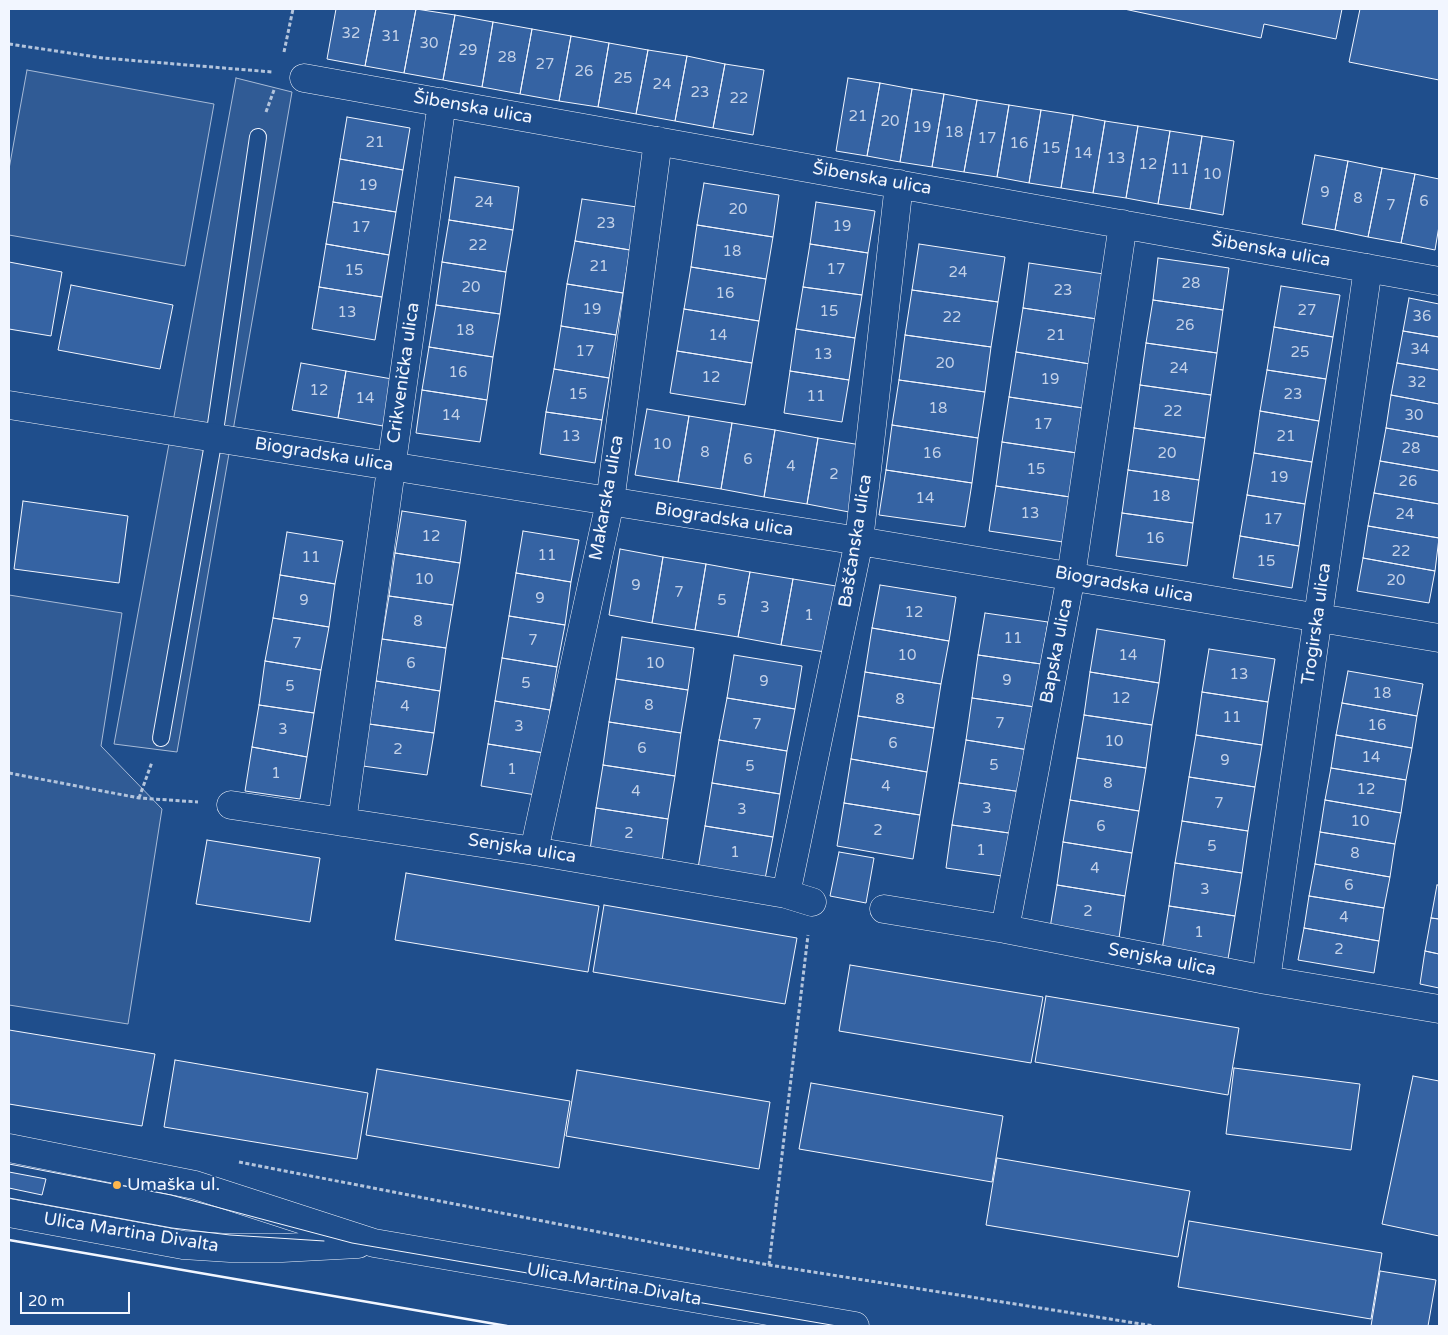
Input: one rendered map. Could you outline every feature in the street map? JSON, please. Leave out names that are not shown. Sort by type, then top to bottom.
[{"type":"street","name":"Šibenska ulica","points":[[304,78],[1439,281]]},
{"type":"street","name":"Crikvenička ulica","points":[[342,822],[442,102]]},
{"type":"street","name":"Makarska ulica","points":[[534,851],[610,502],[658,141]]},
{"type":"street","name":"Baščanska ulica","points":[[786,894],[859,541],[899,184]]},
{"type":"street","name":"Bapska ulica","points":[[1005,929],[1071,576],[1123,224]]},
{"type":"street","name":"Trogirska ulica","points":[[1266,980],[1368,268]]},
{"type":"street","name":"Biogradska ulica","points":[[9,405],[859,541],[1439,638]]},
{"type":"street","name":"Senjska ulica","points":[[231,805],[534,851],[786,894],[812,902]]},
{"type":"street","name":"Senjska ulica","points":[[884,909],[1005,929],[1266,980],[1439,1009]]},
{"type":"street","name":"Ulica Martina Divalta","points":[[9,1148],[158,1176],[195,1185],[374,1243],[854,1326]]},
{"type":"street","name":"Ulica Martina Divalta","points":[[9,1214],[183,1245],[230,1248],[282,1248],[374,1243]]},
{"type":"lane","points":[[161,738],[214,438],[258,137]]},
{"type":"path","points":[[9,44],[104,58],[279,72],[304,78]]},
{"type":"path","points":[[139,798],[161,738]]},
{"type":"path","points":[[9,773],[139,798],[231,805]]},
{"type":"path","points":[[769,1265],[812,902]]},
{"type":"path","points":[[233,1161],[769,1265],[1154,1326]]},
{"type":"shaded area","points":[[27,70],[214,104],[185,266],[9,235],[9,169]]},
{"type":"shaded area","points":[[236,78],[292,92],[177,752],[114,744]]},
{"type":"shaded area","points":[[9,595],[122,613],[101,746],[162,809],[128,1024],[9,1005]]},
{"type":"building","points":[[336,9],[376,9],[365,66],[327,59]]},
{"type":"building","points":[[376,9],[416,9],[404,73],[365,66]]},
{"type":"building","points":[[416,9],[455,15],[443,80],[404,73]]},
{"type":"building","points":[[1124,9],[1342,9],[1336,39],[1264,24],[1261,38]]},
{"type":"building","points":[[1360,9],[1439,9],[1439,80],[1349,62]]},
{"type":"building","points":[[455,15],[493,22],[482,87],[443,80]]},
{"type":"building","points":[[493,22],[532,29],[520,94],[482,87]]},
{"type":"building","points":[[532,29],[571,36],[559,101],[520,94]]},
{"type":"building","points":[[571,36],[609,43],[598,107],[559,101]]},
{"type":"building","points":[[609,43],[648,50],[636,114],[598,107]]},
{"type":"building","points":[[648,50],[687,56],[675,121],[636,114]]},
{"type":"building","points":[[687,56],[725,64],[713,128],[675,121]]},
{"type":"building","points":[[725,64],[764,70],[753,135],[713,128]]},
{"type":"building","points":[[848,78],[880,83],[867,156],[836,151]]},
{"type":"building","points":[[880,83],[912,89],[900,162],[867,156]]},
{"type":"building","points":[[912,89],[944,94],[932,167],[900,162]]},
{"type":"building","points":[[944,94],[977,100],[964,172],[932,167]]},
{"type":"building","points":[[977,100],[1009,105],[997,177],[964,172]]},
{"type":"building","points":[[1009,105],[1041,110],[1029,183],[997,177]]},
{"type":"building","points":[[1041,110],[1073,115],[1061,188],[1029,183]]},
{"type":"building","points":[[1073,115],[1105,121],[1093,193],[1061,188]]},
{"type":"building","points":[[347,117],[410,128],[403,170],[340,159]]},
{"type":"building","points":[[1105,121],[1138,126],[1126,198],[1093,193]]},
{"type":"building","points":[[1138,126],[1170,131],[1158,204],[1126,198]]},
{"type":"building","points":[[1170,131],[1202,136],[1190,209],[1158,204]]},
{"type":"building","points":[[1202,136],[1234,141],[1223,215],[1190,209]]},
{"type":"building","points":[[1315,155],[1348,161],[1335,230],[1302,224]]},
{"type":"building","points":[[340,159],[403,170],[396,212],[333,202]]},
{"type":"building","points":[[1348,161],[1382,168],[1368,237],[1335,230]]},
{"type":"building","points":[[1382,168],[1415,174],[1401,243],[1368,237]]},
{"type":"building","points":[[1415,174],[1439,179],[1439,226],[1435,250],[1401,243]]},
{"type":"building","points":[[455,177],[519,187],[513,230],[449,220]]},
{"type":"building","points":[[704,183],[779,195],[773,237],[697,225]]},
{"type":"building","points":[[582,199],[637,207],[630,250],[575,241]]},
{"type":"building","points":[[333,202],[396,212],[389,255],[326,244]]},
{"type":"building","points":[[816,202],[875,211],[868,253],[810,244]]},
{"type":"building","points":[[449,220],[513,230],[506,272],[442,262]]},
{"type":"building","points":[[697,225],[773,237],[766,279],[691,267]]},
{"type":"building","points":[[575,241],[630,250],[623,293],[567,284]]},
{"type":"building","points":[[326,244],[389,255],[382,297],[319,287]]},
{"type":"building","points":[[810,244],[868,253],[862,295],[803,287]]},
{"type":"building","points":[[919,244],[1005,257],[998,302],[912,290]]},
{"type":"building","points":[[1158,258],[1229,268],[1223,310],[1153,300]]},
{"type":"building","points":[[9,262],[62,272],[51,336],[9,329]]},
{"type":"building","points":[[442,262],[506,272],[500,314],[436,305]]},
{"type":"building","points":[[1029,263],[1104,274],[1097,319],[1023,308]]},
{"type":"building","points":[[691,267],[766,279],[759,321],[684,309]]},
{"type":"building","points":[[567,284],[623,293],[616,335],[561,326]]},
{"type":"building","points":[[71,285],[173,305],[160,369],[58,350]]},
{"type":"building","points":[[1281,286],[1340,295],[1333,337],[1274,327]]},
{"type":"building","points":[[319,287],[382,297],[375,340],[312,329]]},
{"type":"building","points":[[803,287],[862,295],[855,338],[796,329]]},
{"type":"building","points":[[912,290],[998,302],[991,347],[905,335]]},
{"type":"building","points":[[1409,298],[1439,304],[1439,337],[1403,331]]},
{"type":"building","points":[[1153,300],[1223,310],[1217,353],[1146,343]]},
{"type":"building","points":[[436,305],[500,314],[493,357],[429,347]]},
{"type":"building","points":[[1023,308],[1097,319],[1090,364],[1016,352]]},
{"type":"building","points":[[684,309],[759,321],[752,363],[677,351]]},
{"type":"building","points":[[561,326],[616,335],[609,378],[554,369]]},
{"type":"building","points":[[1274,327],[1333,337],[1326,379],[1267,370]]},
{"type":"building","points":[[796,329],[855,338],[849,380],[790,371]]},
{"type":"building","points":[[1403,331],[1439,337],[1439,370],[1397,363]]},
{"type":"building","points":[[905,335],[991,347],[985,392],[899,380]]},
{"type":"building","points":[[1146,343],[1217,353],[1211,395],[1140,385]]},
{"type":"building","points":[[429,347],[493,357],[487,400],[422,390]]},
{"type":"building","points":[[677,351],[752,363],[745,405],[670,393]]},
{"type":"building","points":[[1016,352],[1090,364],[1083,408],[1009,397]]},
{"type":"building","points":[[301,363],[346,371],[338,418],[292,410]]},
{"type":"building","points":[[1397,363],[1439,370],[1439,404],[1391,395]]},
{"type":"building","points":[[554,369],[609,378],[602,420],[546,412]]},
{"type":"building","points":[[1267,370],[1326,379],[1319,421],[1260,411]]},
{"type":"building","points":[[346,371],[392,379],[383,426],[338,418]]},
{"type":"building","points":[[790,371],[849,380],[842,422],[784,413]]},
{"type":"building","points":[[899,380],[985,392],[978,438],[892,425]]},
{"type":"building","points":[[1140,385],[1211,395],[1205,438],[1134,428]]},
{"type":"building","points":[[422,390],[487,400],[480,442],[416,433]]},
{"type":"building","points":[[1391,395],[1439,404],[1439,437],[1386,428]]},
{"type":"building","points":[[1009,397],[1083,408],[1077,453],[1002,442]]},
{"type":"building","points":[[647,409],[689,416],[678,482],[635,475]]},
{"type":"building","points":[[1260,411],[1319,421],[1312,462],[1254,453]]},
{"type":"building","points":[[546,412],[602,420],[595,463],[540,454]]},
{"type":"building","points":[[689,416],[732,423],[721,489],[678,482]]},
{"type":"building","points":[[732,423],[775,430],[764,497],[721,489]]},
{"type":"building","points":[[892,425],[978,438],[972,483],[886,470]]},
{"type":"building","points":[[1134,428],[1205,438],[1199,480],[1128,470]]},
{"type":"building","points":[[1386,428],[1439,437],[1439,471],[1380,461]]},
{"type":"building","points":[[775,430],[818,438],[807,504],[764,497]]},
{"type":"building","points":[[818,438],[861,445],[849,512],[807,504]]},
{"type":"building","points":[[1002,442],[1077,453],[1070,497],[996,486]]},
{"type":"building","points":[[1254,453],[1312,462],[1305,504],[1247,495]]},
{"type":"building","points":[[1380,461],[1439,471],[1439,504],[1374,493]]},
{"type":"building","points":[[886,470],[972,483],[965,527],[879,515]]},
{"type":"building","points":[[1128,470],[1199,480],[1193,523],[1122,513]]},
{"type":"building","points":[[996,486],[1070,497],[1063,542],[989,531]]},
{"type":"building","points":[[1374,493],[1439,504],[1439,538],[1368,526]]},
{"type":"building","points":[[1247,495],[1305,504],[1299,546],[1240,536]]},
{"type":"building","points":[[23,501],[128,516],[119,583],[14,569]]},
{"type":"building","points":[[402,511],[466,521],[460,563],[395,553]]},
{"type":"building","points":[[1122,513],[1193,523],[1187,566],[1116,556]]},
{"type":"building","points":[[1368,526],[1439,538],[1435,571],[1363,558]]},
{"type":"building","points":[[523,531],[579,540],[571,582],[516,573]]},
{"type":"building","points":[[287,532],[343,541],[335,584],[280,575]]},
{"type":"building","points":[[1240,536],[1299,546],[1292,588],[1233,578]]},
{"type":"building","points":[[620,549],[663,557],[652,623],[609,615]]},
{"type":"building","points":[[395,553],[460,563],[453,605],[389,596]]},
{"type":"building","points":[[663,557],[706,564],[695,630],[652,623]]},
{"type":"building","points":[[1363,558],[1435,571],[1429,603],[1357,591]]},
{"type":"building","points":[[706,564],[750,572],[738,637],[695,630]]},
{"type":"building","points":[[750,572],[793,579],[781,645],[738,637]]},
{"type":"building","points":[[516,573],[571,582],[565,625],[509,616]]},
{"type":"building","points":[[280,575],[335,584],[329,627],[273,618]]},
{"type":"building","points":[[793,579],[836,586],[825,652],[781,645]]},
{"type":"building","points":[[880,585],[956,597],[949,641],[872,628]]},
{"type":"building","points":[[389,596],[453,605],[446,648],[382,639]]},
{"type":"building","points":[[985,613],[1048,622],[1041,664],[978,655]]},
{"type":"building","points":[[509,616],[565,625],[557,667],[502,658]]},
{"type":"building","points":[[273,618],[329,627],[321,670],[265,661]]},
{"type":"building","points":[[872,628],[949,641],[941,684],[865,672]]},
{"type":"building","points":[[1097,629],[1165,640],[1159,683],[1090,672]]},
{"type":"building","points":[[622,637],[694,648],[688,690],[616,679]]},
{"type":"building","points":[[382,639],[446,648],[440,691],[376,681]]},
{"type":"building","points":[[1209,649],[1275,659],[1268,702],[1202,692]]},
{"type":"building","points":[[734,655],[802,666],[795,709],[727,698]]},
{"type":"building","points":[[978,655],[1041,664],[1035,707],[972,698]]},
{"type":"building","points":[[502,658],[557,667],[550,710],[495,701]]},
{"type":"building","points":[[265,661],[321,670],[314,713],[259,705]]},
{"type":"building","points":[[1348,671],[1423,684],[1417,716],[1342,703]]},
{"type":"building","points":[[865,672],[941,684],[934,728],[858,716]]},
{"type":"building","points":[[1090,672],[1159,683],[1152,725],[1084,715]]},
{"type":"building","points":[[616,679],[688,690],[681,733],[609,722]]},
{"type":"building","points":[[376,681],[440,691],[434,733],[369,724]]},
{"type":"building","points":[[1202,692],[1268,702],[1262,745],[1196,735]]},
{"type":"building","points":[[727,698],[795,709],[787,751],[719,740]]},
{"type":"building","points":[[972,698],[1035,707],[1029,750],[966,740]]},
{"type":"building","points":[[495,701],[550,710],[544,753],[488,744]]},
{"type":"building","points":[[1342,703],[1417,716],[1412,748],[1336,735]]},
{"type":"building","points":[[259,705],[314,713],[307,757],[252,747]]},
{"type":"building","points":[[1084,715],[1152,725],[1146,768],[1077,758]]},
{"type":"building","points":[[858,716],[934,728],[927,772],[851,759]]},
{"type":"building","points":[[609,722],[681,733],[675,776],[603,765]]},
{"type":"building","points":[[369,724],[434,733],[427,775],[363,766]]},
{"type":"building","points":[[1196,735],[1262,745],[1255,787],[1189,777]]},
{"type":"building","points":[[1336,735],[1412,748],[1406,780],[1331,768]]},
{"type":"building","points":[[719,740],[787,751],[780,794],[712,783]]},
{"type":"building","points":[[966,740],[1029,750],[1022,792],[959,783]]},
{"type":"building","points":[[488,744],[544,753],[536,795],[481,786]]},
{"type":"building","points":[[252,747],[307,757],[300,799],[245,791]]},
{"type":"building","points":[[1077,758],[1146,768],[1139,811],[1070,800]]},
{"type":"building","points":[[851,759],[927,772],[920,815],[844,803]]},
{"type":"building","points":[[603,765],[675,776],[668,819],[596,808]]},
{"type":"building","points":[[1331,768],[1406,780],[1401,813],[1325,800]]},
{"type":"building","points":[[1189,777],[1255,787],[1248,831],[1182,821]]},
{"type":"building","points":[[712,783],[780,794],[773,837],[705,826]]},
{"type":"building","points":[[959,783],[1022,792],[1016,834],[952,825]]},
{"type":"building","points":[[1070,800],[1139,811],[1132,853],[1063,842]]},
{"type":"building","points":[[1325,800],[1401,813],[1395,844],[1320,832]]},
{"type":"building","points":[[844,803],[920,815],[913,859],[837,846]]},
{"type":"building","points":[[596,808],[668,819],[662,861],[590,850]]},
{"type":"building","points":[[1182,821],[1248,831],[1242,873],[1175,863]]},
{"type":"building","points":[[952,825],[1016,834],[1009,877],[946,868]]},
{"type":"building","points":[[705,826],[773,837],[765,879],[698,868]]},
{"type":"building","points":[[1320,832],[1395,844],[1390,877],[1315,864]]},
{"type":"building","points":[[207,840],[320,858],[310,922],[196,904]]},
{"type":"building","points":[[1063,842],[1132,853],[1125,896],[1057,885]]},
{"type":"building","points":[[839,852],[874,858],[866,903],[830,896]]},
{"type":"building","points":[[1175,863],[1242,873],[1235,916],[1169,906]]},
{"type":"building","points":[[1315,864],[1390,877],[1384,908],[1309,896]]},
{"type":"building","points":[[406,873],[599,906],[588,972],[395,940]]},
{"type":"building","points":[[1057,885],[1125,896],[1119,938],[1050,928]]},
{"type":"building","points":[[1437,885],[1439,885],[1439,919],[1431,918]]},
{"type":"building","points":[[1309,896],[1384,908],[1379,941],[1304,928]]},
{"type":"building","points":[[604,905],[797,938],[785,1004],[593,972]]},
{"type":"building","points":[[1169,906],[1235,916],[1228,959],[1162,950]]},
{"type":"building","points":[[1431,918],[1439,919],[1439,954],[1425,951]]},
{"type":"building","points":[[1304,928],[1379,941],[1374,973],[1298,960]]},
{"type":"building","points":[[1425,951],[1439,954],[1439,988],[1420,984]]},
{"type":"building","points":[[850,965],[1043,997],[1031,1063],[839,1031]]},
{"type":"building","points":[[1046,996],[1239,1028],[1228,1095],[1035,1062]]},
{"type":"building","points":[[9,1030],[155,1054],[142,1126],[9,1104]]},
{"type":"building","points":[[175,1060],[368,1093],[357,1159],[164,1127]]},
{"type":"building","points":[[1234,1068],[1360,1084],[1351,1150],[1226,1134]]},
{"type":"building","points":[[377,1069],[570,1101],[559,1168],[366,1135]]},
{"type":"building","points":[[577,1070],[770,1102],[759,1169],[566,1136]]},
{"type":"building","points":[[1413,1076],[1439,1081],[1439,1236],[1382,1224]]},
{"type":"building","points":[[811,1083],[1003,1116],[992,1182],[799,1149]]},
{"type":"building","points":[[997,1158],[1190,1191],[1178,1257],[986,1225]]},
{"type":"building","points":[[9,1172],[46,1179],[42,1195],[9,1188]]},
{"type":"building","points":[[1189,1221],[1382,1253],[1371,1319],[1178,1287]]},
{"type":"building","points":[[1380,1271],[1436,1280],[1428,1326],[1371,1326]]},
{"type":"tram line","points":[[9,1164],[171,1195],[352,1243],[837,1326]]},
{"type":"tram line","points":[[9,1198],[172,1228],[230,1235],[324,1241]]},
{"type":"wall","points":[[9,1240],[507,1326]]},
{"type":"place","name":"Umaška ul.","points":[[117,1185]]}]
